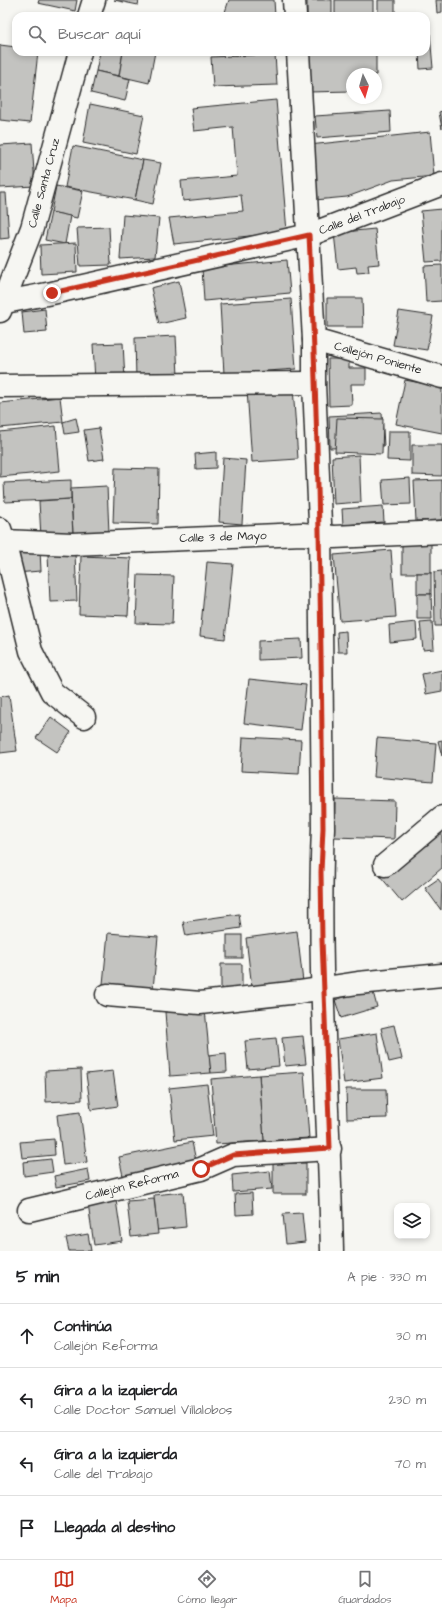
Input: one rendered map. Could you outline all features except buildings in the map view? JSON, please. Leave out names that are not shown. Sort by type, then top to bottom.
[{"type":"street","points":[[91,12],[94,0]]},
{"type":"street","points":[[294,0],[295,12]]},
{"type":"street","name":"Calle Santa Cruz","points":[[2,305],[32,228],[79,56]]},
{"type":"street","points":[[298,56],[314,340],[314,383],[320,535],[323,828],[321,872],[322,940],[330,1148],[332,1251]]},
{"type":"street","name":"Calle del Trabajo","points":[[2,305],[309,235],[442,184]]},
{"type":"street","name":"Callejón Poniente","points":[[314,340],[442,377]]},
{"type":"street","points":[[0,386],[314,383]]},
{"type":"street","name":"Calle 3 de Mayo","points":[[2,535],[72,544],[302,534],[334,537],[442,532]]},
{"type":"street","points":[[2,535],[31,651],[52,692],[84,717]]},
{"type":"street","points":[[385,865],[442,817]]},
{"type":"street","points":[[107,995],[200,1003],[324,989],[334,986],[358,983],[433,976]]},
{"type":"street","name":"Callejón Reforma","points":[[29,1210],[201,1169],[233,1155],[330,1148]]},
{"type":"route","points":[[52,293],[309,235],[320,523],[323,828],[321,872],[322,940],[328,1136],[330,1148],[233,1155],[201,1169]]}]
